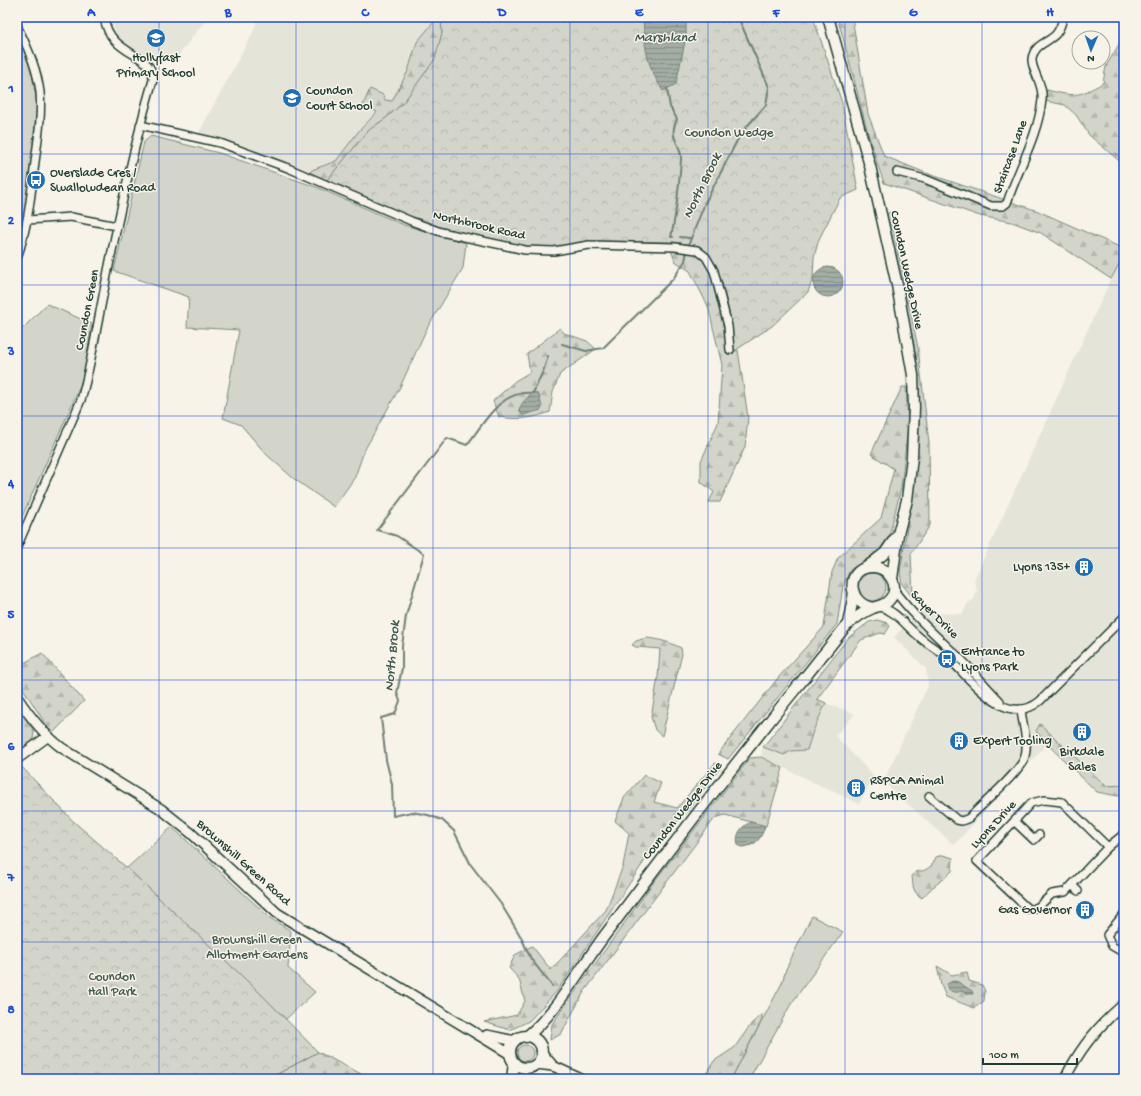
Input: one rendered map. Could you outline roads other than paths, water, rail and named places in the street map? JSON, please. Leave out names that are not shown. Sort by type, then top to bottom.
[{"type":"main road","name":"Coundon Wedge Drive","points":[[526,1036],[546,1018],[603,937],[671,846],[738,760],[848,624],[890,600],[894,590],[892,579],[898,534],[907,500],[912,458],[914,408],[912,374],[897,285],[870,166],[828,17]]},
{"type":"main road","name":"Coundon Wedge Drive","points":[[848,624],[854,593],[855,577],[862,570],[867,568],[885,554],[898,534]]},
{"type":"main road","points":[[867,568],[880,568],[890,575],[892,579]]},
{"type":"main road","points":[[854,593],[862,604],[876,607]]},
{"type":"main road","name":"Coundon Wedge Drive","points":[[541,1049],[546,1018]]},
{"type":"main road","points":[[519,1079],[532,1066],[541,1049],[536,1040],[526,1036],[515,1041],[510,1054],[514,1063],[521,1068],[532,1066]]},
{"type":"main road","points":[[512,1079],[514,1063]]},
{"type":"street","name":"Coundon Green","points":[[17,547],[81,400],[88,376],[117,226],[140,125],[153,80],[152,69],[146,62],[119,46],[108,33],[104,17]]},
{"type":"street","name":"Staircase Lane","points":[[897,172],[925,179],[991,206],[1002,206],[1007,203],[1036,127],[1042,99],[1042,88],[1032,60],[1034,51],[1040,44],[1056,35],[1061,26],[1063,17]]},
{"type":"street","points":[[17,26],[32,58],[37,77],[40,101],[40,124],[28,220],[25,236],[17,258]]},
{"type":"street","name":"Northbrook Road","points":[[140,125],[220,143],[288,168],[384,208],[411,221],[441,232],[525,250],[554,250],[589,245],[675,247],[697,250],[706,257],[714,271],[728,326],[730,350]]},
{"type":"street","points":[[28,220],[71,218],[117,226]]},
{"type":"street","name":"Sayer Drive","points":[[894,590],[938,639],[951,649],[1007,707]]},
{"type":"street","name":"Sayer Drive","points":[[876,607],[894,612],[924,642],[949,658],[995,702],[1007,707],[1021,710]]},
{"type":"street","points":[[929,796],[957,820],[962,821],[969,818],[1024,760],[1026,746],[1021,710],[1029,708],[1040,701],[1124,617]]},
{"type":"street","name":"Brownshill Green Road","points":[[17,697],[47,737],[62,748],[161,809],[191,833],[277,913],[478,1032],[510,1054]]},
{"type":"street","points":[[17,759],[47,737]]},
{"type":"street","name":"Lyons Drive","points":[[1072,885],[1065,892],[1052,894],[1033,910],[1028,909],[974,858],[1015,822],[1031,803],[1044,800],[1062,802],[1108,847]]},
{"type":"street","points":[[1015,822],[1034,840]]},
{"type":"street","points":[[1078,891],[1072,885],[1108,847],[1124,834]]},
{"type":"street","points":[[1124,914],[1107,935],[1112,946],[1124,953]]},
{"type":"street","points":[[1065,1079],[1079,1053],[1091,1037],[1124,1004]]},
{"type":"street","points":[[478,1032],[504,1040],[515,1041]]},
{"type":"street","points":[[541,1049],[553,1066]]},
{"type":"street","points":[[532,1066],[553,1066],[581,1079]]},
{"type":"water","name":"Marshland","points":[[643,17],[686,17],[686,37],[676,84],[663,91],[653,73],[647,56]]},
{"type":"water","points":[[828,267],[839,271],[843,282],[839,293],[828,297],[817,293],[813,282],[817,271]]},
{"type":"water","points":[[534,392],[539,395],[542,407],[541,410],[523,415],[519,411],[521,405]]},
{"type":"water","points":[[751,822],[765,826],[760,838],[757,841],[751,845],[742,847],[738,845],[738,834],[744,826]]},
{"type":"water","points":[[953,981],[958,982],[972,991],[973,994],[950,990],[947,987],[947,984]]},
{"type":"waterway","name":"North Brook","points":[[688,246],[705,203],[741,133],[766,105],[769,87],[738,17]]},
{"type":"waterway","name":"North Brook","points":[[667,89],[670,107],[677,119],[674,126],[674,137],[681,154],[679,189],[671,237],[673,237]]},
{"type":"waterway","name":"North Brook","points":[[680,237],[690,238]]},
{"type":"waterway","name":"North Brook","points":[[562,344],[586,351],[603,348],[673,279],[685,261],[687,251]]},
{"type":"waterway","name":"North Brook","points":[[548,356],[533,393],[522,393],[512,396],[494,409],[467,445],[447,438],[377,530],[397,536],[424,554],[406,616],[402,646],[402,668],[397,693],[400,701],[395,714],[381,718],[386,760],[392,784],[393,816],[412,812],[428,815],[442,820],[454,831],[471,865],[501,904],[521,937],[531,959],[552,986]]},
{"type":"place","name":"Hollyfast Primary School","points":[[156,38]]},
{"type":"place","name":"Coundon Court School","points":[[292,98]]},
{"type":"place","name":"Overslade Cres / Swallowdean Road","points":[[36,180]]},
{"type":"place","name":"Lyons 135+","points":[[1084,567]]},
{"type":"place","name":"Entrance to Lyons Park","points":[[947,659]]},
{"type":"place","name":"Birkdale Sales","points":[[1082,732]]},
{"type":"place","name":"Expert Tooling","points":[[959,741]]},
{"type":"place","name":"RSPCA Animal Centre","points":[[856,788]]},
{"type":"place","name":"Gas Governor","points":[[1085,910]]},
{"type":"park label","name":"Coundon Wedge","points":[[729,133]]},
{"type":"park label","name":"Brownshill Green Allotment Gardens","points":[[257,948]]},
{"type":"park label","name":"Coundon Hall Park","points":[[112,984]]}]
